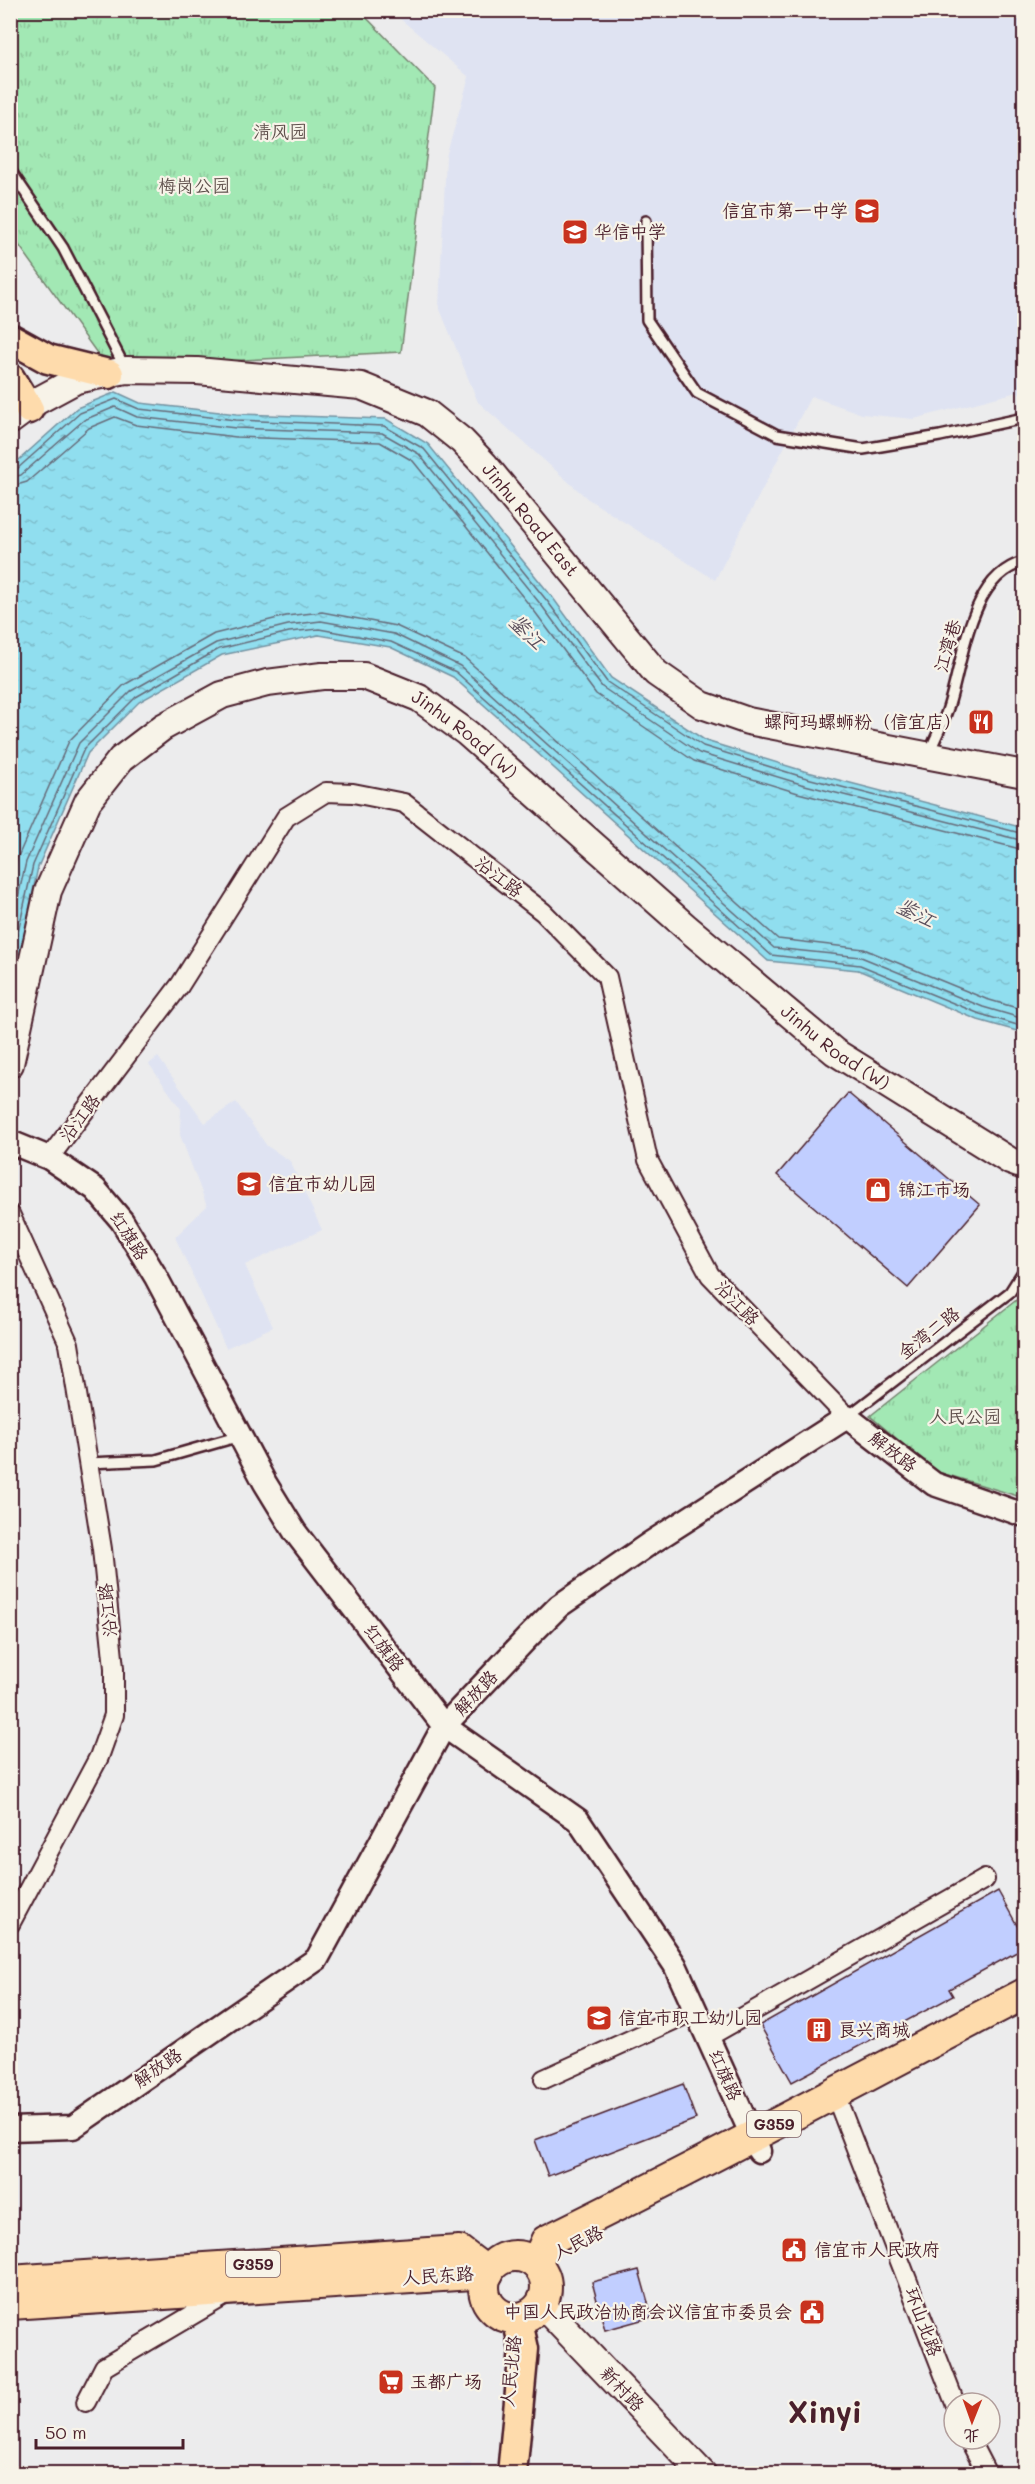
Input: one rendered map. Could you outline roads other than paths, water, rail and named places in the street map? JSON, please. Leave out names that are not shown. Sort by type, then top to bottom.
[{"type":"highway","name":"人民路","points":[[756,2144],[845,2085],[1024,1994]]},
{"type":"highway","name":"人民路","points":[[536,2264],[756,2144],[840,2107],[1024,2013]]},
{"type":"highway","name":"人民东路","points":[[10,2281],[459,2251],[488,2273]]},
{"type":"highway","points":[[514,2256],[523,2257],[536,2264],[544,2276],[546,2285],[529,2311],[499,2313],[491,2306],[484,2288],[488,2273],[496,2263],[514,2256]]},
{"type":"highway","name":"人民东路","points":[[10,2304],[488,2273]]},
{"type":"main road","points":[[10,338],[48,359],[118,372]]},
{"type":"main road","name":"Jinhu Road East","points":[[20,415],[37,401],[76,380],[118,372],[197,371],[361,386],[427,412],[462,441],[485,465],[656,673],[702,705],[748,721],[1024,774]]},
{"type":"main road","points":[[10,378],[20,415]]},
{"type":"main road","name":"Jinhu Road (W)","points":[[10,1064],[48,891],[88,801],[121,759],[163,727],[222,695],[267,683],[321,676],[364,676],[419,698],[467,733],[686,927],[836,1052],[1010,1161],[1024,1166]]},
{"type":"main road","name":"人民北路","points":[[501,2474],[529,2311]]},
{"type":"main road","name":"人民北路","points":[[512,2474],[529,2311]]},
{"type":"main road","name":"新村路","points":[[529,2311],[703,2474]]},
{"type":"street","name":"沿江路","points":[[49,1158],[180,985],[286,817],[326,792],[353,793],[404,803],[543,912],[607,977],[648,1160],[710,1275],[847,1417]]},
{"type":"street","name":"红旗路","points":[[10,1142],[49,1158],[95,1189],[122,1221],[156,1277],[240,1436],[295,1532],[444,1726],[578,1820],[675,1965],[756,2144]]},
{"type":"street","name":"沿江路","points":[[10,1214],[69,1344],[102,1549],[114,1668],[114,1716],[99,1757],[10,1924]]},
{"type":"street","name":"解放路","points":[[10,2129],[73,2127],[317,1959],[444,1726],[559,1605],[649,1544],[847,1417],[934,1484],[1024,1515]]},
{"type":"street","points":[[708,2037],[985,1880]]},
{"type":"street","points":[[544,2079],[696,2010]]},
{"type":"street","name":"环山北路","points":[[840,2107],[950,2391]]},
{"type":"street","points":[[86,2402],[104,2367],[236,2289]]},
{"type":"street","points":[[975,2451],[987,2474]]},
{"type":"lane","points":[[10,170],[63,248],[118,372]]},
{"type":"lane","points":[[646,221],[647,320],[697,393],[717,404],[777,435],[863,448],[940,436],[1024,418]]},
{"type":"lane","name":"江湾巷","points":[[927,757],[948,708],[969,623],[993,584],[1010,565],[1024,562]]},
{"type":"lane","name":"金湾二路","points":[[847,1417],[1010,1292],[1024,1270]]},
{"type":"lane","points":[[88,1463],[156,1460],[240,1436]]},
{"type":"water","name":"鉴江","points":[[116,392],[140,403],[237,414],[386,419],[428,444],[553,598],[611,678],[706,741],[804,771],[1024,828],[1024,1033],[978,1020],[858,970],[768,961],[453,677],[390,647],[319,635],[222,655],[139,702],[88,753],[38,867],[11,997],[11,467],[77,408]]},
{"type":"place","name":"信宜市第一中学","points":[[867,211]]},
{"type":"place","name":"华信中学","points":[[575,232]]},
{"type":"place","name":"螺阿玛螺蛳粉（信宜店）","points":[[981,722]]},
{"type":"place","name":"信宜市幼儿园","points":[[249,1184]]},
{"type":"place","name":"锦江市场","points":[[878,1190]]},
{"type":"place","name":"信宜市职工幼儿园","points":[[599,2018]]},
{"type":"place","name":"良兴商城","points":[[819,2030]]},
{"type":"place","name":"信宜市人民政府","points":[[794,2250]]},
{"type":"place","name":"中国人民政治协商会议信宜市委员会","points":[[812,2312]]},
{"type":"place","name":"玉都广场","points":[[391,2382]]},
{"type":"district","name":"Xinyi","points":[[825,2413]]},
{"type":"park label","name":"清风园","points":[[280,132]]},
{"type":"park label","name":"梅岗公园","points":[[194,186]]},
{"type":"park label","name":"人民公园","points":[[965,1417]]}]
